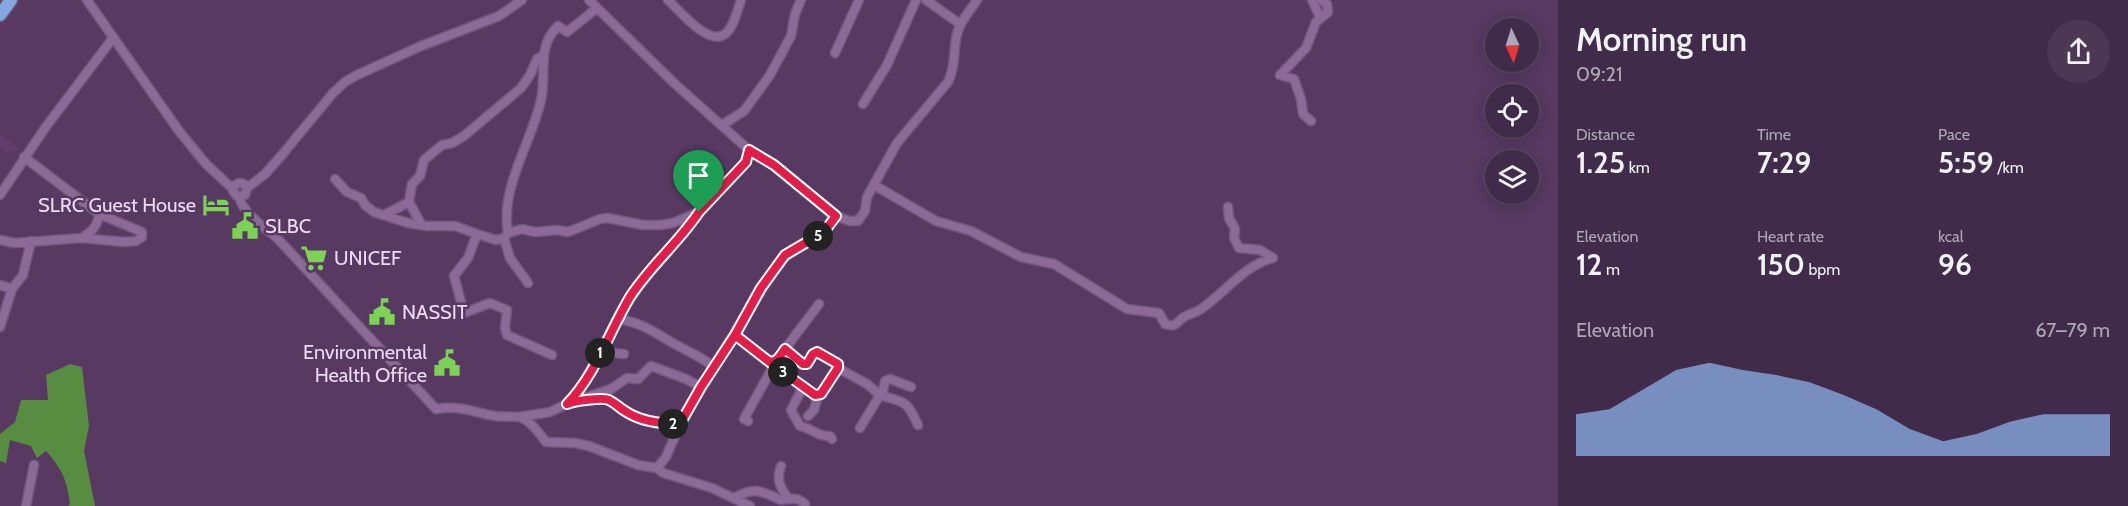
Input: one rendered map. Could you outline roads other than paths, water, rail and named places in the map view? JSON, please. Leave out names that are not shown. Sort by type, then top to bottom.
[{"type":"highway","points":[[0,15],[11,0]]},
{"type":"street","points":[[239,197],[245,195],[248,188],[265,174],[333,93],[345,82],[421,46],[499,16],[522,0]]},
{"type":"street","points":[[589,0],[674,83],[749,150],[774,165],[836,216],[850,221],[858,221],[866,211],[867,197],[897,143],[948,82],[952,74],[960,24],[977,0]]},
{"type":"street","points":[[668,0],[703,32],[717,37],[723,36],[730,28],[741,0]]},
{"type":"street","points":[[722,125],[744,111],[770,75],[791,36],[801,0]]},
{"type":"street","points":[[836,53],[859,0]]},
{"type":"street","points":[[863,104],[887,65],[916,0]]},
{"type":"street","points":[[926,0],[960,24]]},
{"type":"street","points":[[1312,0],[1320,17]]},
{"type":"street","points":[[1311,121],[1303,114],[1294,79],[1280,75],[1288,64],[1306,48],[1309,36],[1320,17],[1325,16],[1329,8],[1321,0]]},
{"type":"street","points":[[92,2],[113,38],[179,131],[206,164],[233,189],[253,216],[302,265],[436,409],[452,407],[469,409],[506,418],[550,412],[571,402],[611,389],[627,378],[638,379],[651,366],[701,387]]},
{"type":"street","points":[[528,283],[510,258],[506,221],[512,185],[541,100],[542,56],[552,31],[558,26],[567,32],[597,8]]},
{"type":"street","points":[[0,195],[24,157],[113,38]]},
{"type":"street","points":[[421,224],[409,202],[412,184],[420,176],[424,160],[442,145],[452,143],[464,136],[520,88],[530,75],[537,59],[542,56]]},
{"type":"street","points":[[571,402],[581,388],[617,319],[641,282],[685,232],[699,212],[746,162],[749,150]]},
{"type":"street","points":[[0,240],[14,243],[82,238],[101,241],[136,241],[143,235],[129,226],[99,214],[24,157]]},
{"type":"street","points":[[335,179],[347,192],[361,198],[365,206],[374,212],[386,214],[397,220],[427,226],[455,226],[496,240],[522,229],[535,232],[558,230],[568,232],[608,218],[643,225],[660,225],[673,223],[699,212]]},
{"type":"street","points":[[233,189],[239,183],[248,188]]},
{"type":"street","points":[[874,185],[936,221],[971,231],[1021,256],[1054,264],[1127,309],[1159,313],[1165,324],[1171,326],[1178,324],[1186,315],[1199,311],[1230,284],[1265,260],[1273,258],[1260,250],[1249,250],[1238,246],[1234,238],[1235,229],[1229,218],[1228,207]]},
{"type":"street","points":[[386,214],[409,202]]},
{"type":"street","points":[[82,238],[95,226],[99,214]]},
{"type":"street","points":[[657,468],[666,457],[680,424],[701,387],[735,335],[761,288],[785,255],[824,232],[836,216]]},
{"type":"street","points":[[477,234],[468,258],[454,276],[464,313],[490,303],[507,310],[505,328],[507,335],[552,355]]},
{"type":"street","points":[[0,327],[12,289],[23,275],[31,241]]},
{"type":"street","points":[[0,285],[12,289]]},
{"type":"street","points":[[748,422],[744,419],[772,364],[819,304]]},
{"type":"street","points":[[617,319],[636,323],[656,332],[686,351],[700,356],[714,367]]},
{"type":"street","points":[[735,335],[803,387],[818,395]]},
{"type":"street","points":[[604,344],[612,353]]},
{"type":"street","points":[[785,349],[803,364],[807,364],[817,352],[838,364],[838,368],[867,384],[880,395],[904,402],[918,425]]},
{"type":"street","points":[[599,355],[624,354]]},
{"type":"street","points":[[808,416],[814,410],[818,395],[826,389],[838,368]]},
{"type":"street","points":[[860,428],[883,391],[885,381],[890,379],[911,387]]},
{"type":"street","points":[[803,387],[791,410],[792,413],[800,426],[808,428],[816,435],[830,436],[832,439]]},
{"type":"street","points":[[571,402],[608,399],[625,411],[646,421],[659,424],[680,424]]},
{"type":"street","points":[[518,417],[537,430],[546,442],[590,446],[638,465],[657,468],[663,473],[712,488],[750,506]]},
{"type":"street","points":[[26,506],[34,465]]},
{"type":"street","points":[[781,466],[778,481],[788,498]]},
{"type":"street","points":[[734,498],[756,490],[781,500],[796,498],[806,505]]},
{"type":"place","name":"SLRC Guest House","points":[[216,205]]},
{"type":"place","name":"SLBC","points":[[245,226]]},
{"type":"place","name":"UNICEF","points":[[314,258]]},
{"type":"place","name":"NASSIT","points":[[382,312]]},
{"type":"place","name":"Environmental Health Office","points":[[447,363]]}]
